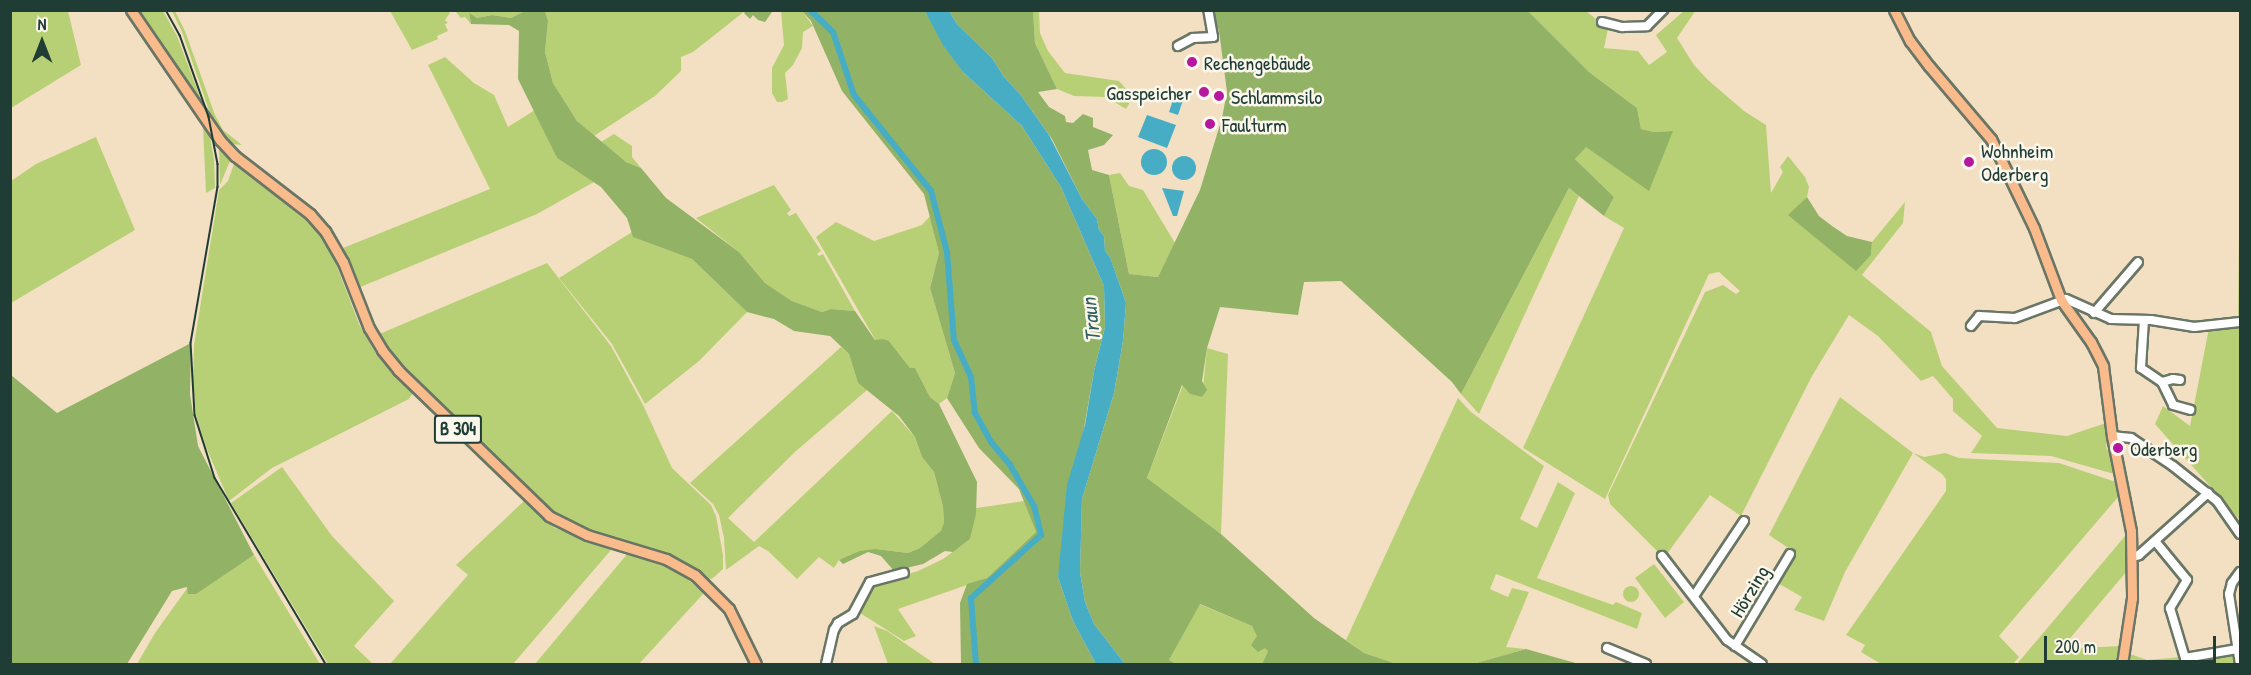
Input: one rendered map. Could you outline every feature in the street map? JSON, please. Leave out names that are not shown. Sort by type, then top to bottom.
[{"type":"main road","name":"B 304","points":[[131,10],[220,140],[235,156],[293,200],[325,231],[343,262],[372,334],[398,370],[549,516],[587,535],[666,559],[695,575],[729,609],[756,664]]},
{"type":"main road","points":[[1894,10],[1910,41],[1991,139],[2034,228],[2061,300],[2091,342],[2103,366],[2112,436],[2127,507],[2133,557],[2132,598],[2122,664]]},
{"type":"street","points":[[1178,46],[1193,38],[1214,37],[1208,10]]},
{"type":"street","points":[[1602,22],[1622,27],[1647,26],[1663,10]]},
{"type":"street","points":[[2094,313],[2138,262]]},
{"type":"street","points":[[1971,326],[1979,316],[2015,318],[2061,300],[2072,300],[2094,313],[2111,319],[2210,327],[2241,322]]},
{"type":"street","points":[[2144,320],[2140,364],[2143,371],[2163,382],[2170,402],[2190,410]]},
{"type":"street","points":[[2163,382],[2173,379],[2180,380]]},
{"type":"street","points":[[2112,436],[2134,440],[2208,494],[2225,510],[2241,534]]},
{"type":"street","points":[[2133,557],[2139,555],[2208,494]]},
{"type":"street","points":[[1694,596],[1744,520]]},
{"type":"street","points":[[2155,541],[2187,580],[2170,608],[2185,658],[2237,649]]},
{"type":"street","name":"Hörzing","points":[[1736,646],[1790,554]]},
{"type":"street","name":"Hörzing","points":[[1662,556],[1694,596],[1714,626],[1736,646],[1762,664]]},
{"type":"street","points":[[2241,572],[2232,583],[2229,594],[2241,664]]},
{"type":"street","points":[[826,664],[834,630],[838,623],[853,614],[870,582],[904,573]]},
{"type":"street","points":[[1607,648],[1646,664]]},
{"type":"green space","points":[[11,10],[68,11],[81,65],[11,108]]},
{"type":"green space","points":[[745,10],[777,11],[772,12],[765,22],[753,15],[750,19],[744,13]]},
{"type":"green space","points":[[1696,10],[1677,38],[1694,65],[1708,80],[1744,111],[1766,125],[1771,193],[1783,172],[1780,167],[1788,156],[1805,177],[1809,187],[1807,197],[1789,215],[1871,255],[1872,242],[1905,202],[1903,223],[1862,275],[1931,332],[1942,366],[1997,428],[2067,436],[2106,423],[2109,443],[2106,444],[2107,450],[2111,450],[2114,474],[2051,456],[1971,453],[1982,436],[1953,411],[1953,399],[1933,376],[1921,381],[1878,336],[1849,315],[1812,376],[1741,516],[1710,495],[1664,558],[1610,504],[1608,495],[1705,292],[1723,285],[1736,294],[1740,291],[1719,272],[1709,274],[1605,499],[1523,448],[1624,228],[1604,216],[1614,197],[1575,159],[1585,147],[1673,131],[1654,132],[1641,129],[1637,108],[1589,72],[1528,11],[1586,11],[1608,29],[1604,48],[1638,51],[1649,65],[1667,52],[1656,35],[1684,11]]},
{"type":"green space","points":[[138,11],[163,11],[177,36],[205,110]]},
{"type":"green space","points":[[172,11],[175,11],[185,31],[215,115],[223,130],[242,145],[231,144],[212,119],[182,32]]},
{"type":"green space","points":[[390,11],[448,11],[450,13],[445,20],[448,23],[445,24],[448,31],[437,36],[438,39],[412,50]]},
{"type":"green space","points":[[455,11],[526,11],[511,18],[492,15],[477,18],[469,14],[471,24]]},
{"type":"green space","points":[[525,11],[545,11],[548,21],[545,52],[553,83],[577,121],[626,162],[641,168],[666,198],[739,252],[765,283],[792,301],[822,312],[831,309],[855,311],[875,340],[889,341],[910,368],[915,368],[930,397],[939,404],[977,482],[976,514],[970,539],[953,552],[945,551],[923,564],[894,571],[881,556],[868,552],[843,564],[839,560],[860,551],[876,549],[908,553],[920,548],[941,531],[944,522],[943,507],[934,472],[922,457],[915,437],[899,416],[858,383],[849,354],[830,336],[794,331],[774,319],[747,312],[692,259],[633,237],[627,218],[601,187],[557,158],[518,79],[519,31],[509,25],[471,24],[469,13],[477,18],[492,15],[511,18]]},
{"type":"green space","points":[[545,11],[745,11],[693,52],[681,57],[681,71],[655,96],[594,136],[577,121],[553,83],[545,52],[548,21]]},
{"type":"green space","points":[[781,11],[802,11],[813,26],[803,32],[802,48],[793,65],[785,73],[788,99],[777,102],[772,93],[772,68],[784,45]]},
{"type":"green space","points":[[802,11],[925,11],[963,72],[1022,126],[1061,187],[1104,286],[1105,327],[1094,371],[1058,577],[1073,621],[1096,664],[961,664],[960,603],[967,584],[987,578],[1036,532],[1019,489],[979,448],[947,398],[955,373],[930,288],[939,253],[924,194],[842,91],[811,21]]},
{"type":"green space","points":[[949,11],[1033,11],[1035,43],[1057,89],[1038,92],[1049,107],[1065,116],[1066,122],[1073,123],[1083,114],[1093,118],[1093,127],[1113,135],[1104,145],[1088,150],[1092,170],[1109,175],[1129,274],[1158,277],[1200,190],[1222,118],[1227,92],[1219,31],[1211,11],[1528,11],[1589,72],[1637,108],[1641,129],[1654,132],[1673,131],[1649,191],[1586,147],[1575,159],[1614,197],[1604,216],[1569,188],[1461,394],[1452,382],[1341,281],[1304,282],[1298,315],[1220,307],[1207,348],[1202,381],[1207,390],[1202,397],[1190,394],[1182,385],[1147,478],[1221,534],[1314,618],[1364,653],[1397,664],[1262,664],[1268,651],[1265,648],[1258,652],[1251,645],[1257,636],[1252,626],[1200,604],[1169,660],[1177,664],[1125,664],[1094,624],[1085,602],[1080,572],[1082,499],[1114,393],[1123,341],[1126,303],[1110,257],[1105,251],[1104,236],[1099,230],[1097,219],[1082,199],[1052,139],[992,58],[957,24]]},
{"type":"green space","points":[[1033,11],[1039,11],[1040,33],[1048,51],[1065,73],[1119,81],[1133,97],[1126,109],[1106,97],[1074,96],[1057,89],[1035,43]]},
{"type":"green space","points":[[445,57],[474,83],[494,95],[508,127],[535,110],[557,158],[594,182],[537,214],[358,288],[343,248],[490,189],[428,65]]},
{"type":"green space","points":[[203,127],[210,137],[214,159],[215,188],[206,193]]},
{"type":"green space","points":[[614,134],[632,146],[632,157],[641,168],[626,162],[601,142]]},
{"type":"green space","points":[[96,137],[135,230],[11,303],[11,181],[36,164]]},
{"type":"green space","points":[[2240,139],[2240,322],[2238,322]]},
{"type":"green space","points":[[219,149],[230,161],[220,185]]},
{"type":"green space","points":[[234,164],[307,221],[321,237],[333,256],[359,324],[376,354],[413,393],[409,399],[272,468],[229,501],[206,447],[196,415],[193,380],[194,345],[219,190],[228,181]]},
{"type":"green space","points":[[1120,173],[1129,186],[1143,190],[1175,243],[1158,277],[1129,274],[1109,175]]},
{"type":"green space","points":[[774,185],[791,210],[787,213],[789,216],[796,213],[821,251],[817,254],[819,256],[823,254],[855,311],[831,309],[822,312],[792,301],[765,283],[739,252],[696,218]]},
{"type":"green space","points":[[1569,188],[1579,196],[1479,414],[1461,394]]},
{"type":"green space","points":[[1807,197],[1819,216],[1832,226],[1847,236],[1872,242],[1871,255],[1856,271],[1788,215]]},
{"type":"green space","points":[[930,216],[939,253],[930,288],[955,373],[947,398],[939,404],[930,397],[915,368],[910,368],[889,341],[876,341],[816,237],[836,222],[874,241],[922,225]]},
{"type":"green space","points":[[632,232],[634,237],[692,259],[747,312],[699,361],[645,404],[612,344],[559,278]]},
{"type":"green space","points":[[547,263],[611,346],[643,405],[672,468],[711,505],[716,516],[723,555],[723,569],[713,578],[708,580],[685,562],[666,553],[588,531],[549,511],[421,388],[377,335]]},
{"type":"green space","points":[[2240,323],[2240,520],[2155,424],[2163,406],[2190,426],[2209,328]]},
{"type":"green space","points":[[191,343],[190,394],[198,446],[254,555],[196,594],[188,594],[187,587],[172,591],[127,664],[11,664],[11,375],[57,413]]},
{"type":"green space","points":[[841,347],[849,354],[858,383],[867,390],[796,451],[728,518],[754,542],[892,411],[915,437],[922,457],[934,472],[943,507],[944,522],[941,532],[920,548],[908,553],[876,549],[839,560],[834,568],[819,557],[797,579],[768,551],[759,546],[726,570],[724,538],[719,515],[713,504],[690,483]]},
{"type":"green space","points":[[1207,348],[1228,354],[1221,534],[1147,478],[1183,385],[1190,394],[1202,397]]},
{"type":"green space","points":[[1840,397],[1913,453],[1845,572],[1824,621],[1794,610],[1802,597],[1776,582],[1794,552],[1769,535]]},
{"type":"green space","points":[[1458,398],[1471,412],[1544,466],[1520,519],[1537,528],[1558,482],[1575,493],[1537,578],[1613,605],[1616,602],[1642,613],[1637,629],[1496,574],[1490,589],[1508,597],[1512,588],[1529,592],[1506,647],[1526,649],[1473,664],[1397,664],[1364,653],[1346,640]]},
{"type":"green space","points":[[1913,453],[1924,457],[1945,453],[1959,458],[2059,463],[2116,482],[2118,497],[1999,636],[2019,657],[2013,664],[1881,664],[1861,652],[1865,645],[1846,635],[1946,491],[1946,479],[1942,474]]},
{"type":"green space","points":[[282,467],[332,536],[394,601],[354,646],[373,664],[328,664],[231,503]]},
{"type":"green space","points":[[524,501],[555,528],[611,550],[513,664],[390,664],[468,575],[456,565]]},
{"type":"green space","points":[[1024,501],[1036,532],[987,578],[898,609],[916,636],[904,641],[857,611],[870,585],[918,571],[943,559],[970,539],[976,508]]},
{"type":"green space","points":[[2125,536],[2127,571],[2061,649],[2120,646],[2118,664],[2017,664]]},
{"type":"green space","points":[[628,553],[678,571],[704,593],[639,664],[535,664]]},
{"type":"green space","points":[[254,555],[320,664],[137,664],[155,633],[188,587],[196,593]]},
{"type":"green space","points":[[1654,564],[1684,602],[1665,618],[1635,578]]},
{"type":"green space","points":[[1628,586],[1634,586],[1639,594],[1637,600],[1628,602],[1623,597],[1623,591]]},
{"type":"green space","points":[[1199,604],[1252,626],[1268,651],[1262,664],[1177,664],[1169,660]]},
{"type":"green space","points":[[874,626],[887,631],[935,664],[888,664]]},
{"type":"green space","points":[[1526,649],[1579,664],[1473,664]]},
{"type":"green space","points":[[2232,653],[2237,664],[2129,664],[2130,654],[2147,660],[2182,657],[2183,662]]},
{"type":"water","points":[[925,11],[949,11],[957,24],[992,58],[1049,135],[1082,199],[1097,219],[1099,230],[1104,236],[1105,251],[1110,257],[1126,303],[1123,341],[1114,393],[1082,499],[1080,572],[1085,602],[1094,624],[1125,664],[1096,664],[1073,621],[1058,577],[1067,485],[1085,425],[1094,371],[1105,327],[1104,286],[1061,187],[1022,126],[963,72],[943,45]]},
{"type":"water","points":[[1175,94],[1184,97],[1178,115],[1169,112]]},
{"type":"water","points":[[1147,115],[1176,125],[1167,148],[1138,137]]},
{"type":"water","points":[[1154,149],[1163,153],[1167,162],[1163,171],[1154,175],[1145,171],[1141,162],[1145,153]]},
{"type":"water","points":[[1184,156],[1193,159],[1196,168],[1193,177],[1184,180],[1175,177],[1172,168],[1175,159]]},
{"type":"water","points":[[1162,188],[1184,191],[1177,216],[1173,216]]},
{"type":"waterway","points":[[810,10],[833,32],[854,95],[931,191],[947,252],[954,340],[971,377],[975,413],[991,442],[1010,465],[1034,506],[1041,535],[971,598],[976,664]]},
{"type":"railway","points":[[166,10],[180,35],[209,117],[218,164],[218,187],[191,343],[195,415],[215,478],[326,664]]},
{"type":"place","name":"Rechengebäude","points":[[1192,62]]},
{"type":"place","name":"Gasspeicher","points":[[1204,92]]},
{"type":"place","name":"Schlammsilo","points":[[1219,96]]},
{"type":"place","name":"Faulturm","points":[[1210,124]]},
{"type":"place","name":"Wohnheim Oderberg","points":[[1969,162]]},
{"type":"place","name":"Oderberg","points":[[2118,448]]},
{"type":"water label","name":"Traun","points":[[1091,320]]}]
